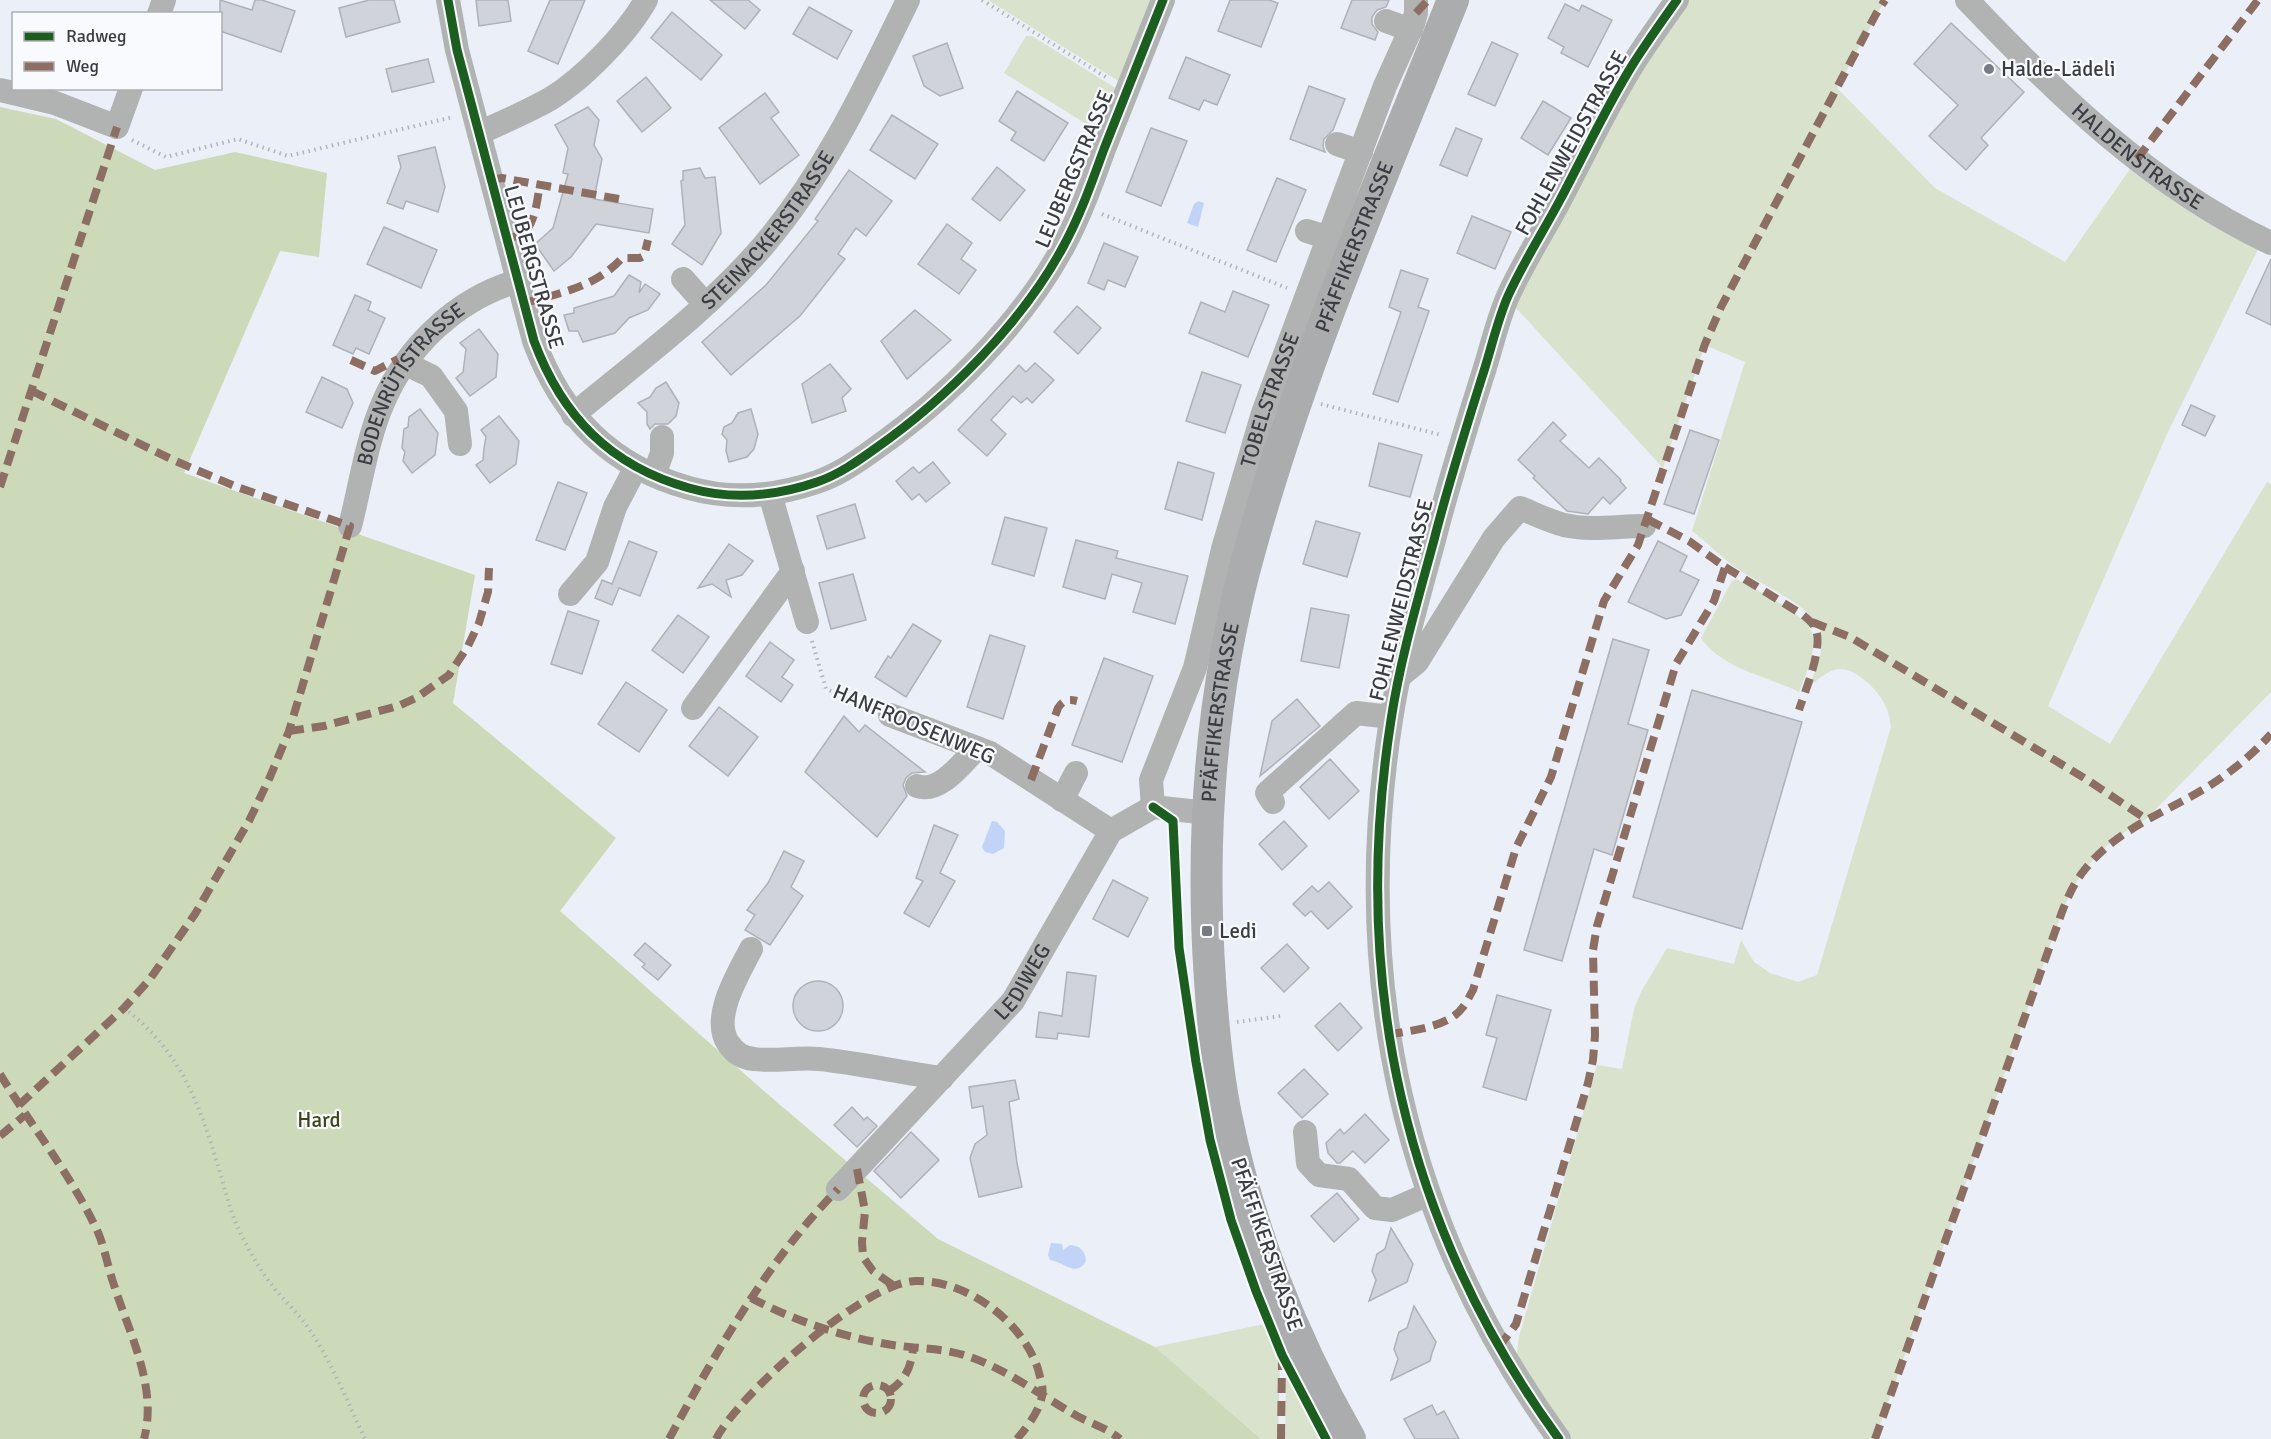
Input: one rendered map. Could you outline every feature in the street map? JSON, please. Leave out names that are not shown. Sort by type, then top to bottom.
[{"type":"main road","name":"PFÄFFIKERSTRASSE","points":[[1350,1439],[1315,1374],[1271,1269],[1253,1218],[1226,1115],[1217,1059],[1207,931],[1211,752],[1221,676],[1250,546],[1298,397],[1330,308],[1453,0]]},
{"type":"street","name":"LEUBERGSTRASSE","points":[[448,0],[457,50],[534,341],[556,392],[594,437],[645,471],[700,491],[748,495],[770,494],[820,481],[844,469],[890,438],[939,399],[974,364],[1022,308],[1063,247],[1082,206],[1163,0]]},
{"type":"street","points":[[476,123],[524,114],[553,97],[601,56],[624,32],[646,0]]},
{"type":"street","name":"STEINACKERSTRASSE","points":[[573,414],[705,304],[762,247],[814,178],[853,112],[908,0]]},
{"type":"street","name":"TOBELSTRASSE","points":[[1153,807],[1151,780],[1195,668],[1241,483],[1272,387],[1307,296],[1318,234],[1361,152],[1385,86],[1410,30],[1416,13],[1416,0]]},
{"type":"street","name":"FOHLENWEIDSTRASSE","points":[[1559,1439],[1521,1385],[1487,1326],[1429,1194],[1398,1086],[1382,994],[1377,935],[1378,832],[1391,717],[1400,676],[1451,473],[1508,298],[1631,66],[1677,0]]},
{"type":"street","name":"HALDENSTRASSE","points":[[1967,0],[2098,129],[2214,213],[2271,243]]},
{"type":"street","points":[[1386,21],[1410,30]]},
{"type":"street","points":[[0,90],[55,103],[121,131],[131,90]]},
{"type":"street","points":[[1337,144],[1361,152]]},
{"type":"street","points":[[683,279],[705,304]]},
{"type":"street","name":"BODENRÜTISTRASSE","points":[[350,526],[382,403],[406,364],[429,334],[454,313],[495,287],[518,281]]},
{"type":"street","points":[[406,364],[431,376],[456,411],[460,444]]},
{"type":"street","points":[[570,594],[597,562],[615,507],[662,453],[662,436]]},
{"type":"street","points":[[770,494],[807,622]]},
{"type":"street","points":[[1400,676],[1417,662],[1494,538],[1520,508],[1566,525],[1644,526]]},
{"type":"street","points":[[693,708],[793,571]]},
{"type":"street","points":[[1273,802],[1267,793],[1356,713],[1391,717]]},
{"type":"street","name":"HANFROOSENWEG","points":[[890,715],[990,753],[1111,831]]},
{"type":"street","points":[[917,786],[927,788],[937,784],[977,748]]},
{"type":"street","points":[[1062,800],[1076,773]]},
{"type":"street","points":[[1111,831],[1153,807],[1208,813]]},
{"type":"street","name":"LEDIWEG","points":[[838,1189],[1013,1001],[1111,831]]},
{"type":"street","points":[[751,949],[727,1001],[721,1022],[724,1037],[732,1049],[742,1056],[755,1059],[820,1059],[942,1078]]},
{"type":"street","points":[[1305,1132],[1308,1163],[1319,1175],[1348,1179],[1376,1208],[1392,1210],[1429,1194]]},
{"type":"path","points":[[982,0],[1127,90]]},
{"type":"path","points":[[121,131],[166,157],[238,139],[288,156],[476,123]]},
{"type":"path","points":[[1082,206],[1307,296]]},
{"type":"path","points":[[1322,404],[1443,436]]},
{"type":"path","points":[[124,1008],[155,1034],[187,1082],[201,1112],[232,1213],[243,1240],[272,1286],[307,1327],[326,1359],[365,1439]]},
{"type":"path","points":[[1237,1022],[1281,1016]]},
{"type":"green space","points":[[988,0],[1152,0],[1120,82]]},
{"type":"green space","points":[[1677,0],[1885,0],[1837,88],[1935,188],[2065,262],[2137,159],[2263,239],[2167,434],[2048,706],[2110,744],[2267,482],[2271,484],[2271,692],[2146,819],[2120,835],[2101,851],[2072,889],[1875,1439],[1571,1439],[1524,1371],[1517,1353],[1519,1337],[1597,1065],[1622,1069],[1634,1009],[1641,992],[1667,948],[1734,964],[1741,940],[1754,962],[1770,973],[1798,982],[1817,975],[1891,727],[1884,702],[1873,687],[1858,675],[1841,669],[1834,670],[1810,686],[1822,646],[1821,633],[1816,623],[1797,604],[1735,567],[1692,531],[1745,362],[1705,345],[1663,468],[1507,298]]},
{"type":"green space","points":[[1026,36],[1032,36],[1117,89],[1101,133],[1004,73]]},
{"type":"green space","name":"Hard","points":[[0,107],[56,119],[155,170],[235,152],[327,173],[319,257],[280,251],[184,473],[475,575],[453,703],[616,838],[560,911],[765,1092],[938,1239],[1155,1347],[1261,1439],[0,1439]]},
{"type":"green space","points":[[1736,579],[1793,612],[1810,629],[1814,644],[1813,651],[1799,692],[1733,664],[1710,649],[1701,638],[1732,581]]},
{"type":"green space","points":[[1264,1324],[1280,1358],[1278,1439],[1261,1439],[1155,1347]]},
{"type":"green space","points":[[1286,1373],[1320,1439],[1285,1439]]},
{"type":"water","points":[[1198,201],[1204,203],[1198,227],[1187,223],[1194,204]]},
{"type":"water","points":[[992,821],[997,822],[1005,831],[1004,848],[993,854],[985,852],[982,847]]},
{"type":"water","points":[[1051,1243],[1062,1244],[1063,1250],[1070,1245],[1080,1248],[1085,1254],[1086,1261],[1082,1266],[1074,1269],[1050,1260],[1048,1255]]},
{"type":"building","points":[[220,0],[252,10],[255,0],[262,0],[295,11],[281,52],[222,32],[222,12],[220,12]]},
{"type":"building","points":[[369,0],[394,0],[400,22],[346,37],[339,8]]},
{"type":"building","points":[[476,0],[508,0],[511,21],[479,26]]},
{"type":"building","points":[[550,0],[585,0],[558,64],[528,51]]},
{"type":"building","points":[[710,0],[748,0],[760,10],[745,29]]},
{"type":"building","points":[[1230,0],[1269,0],[1278,3],[1261,47],[1218,31]]},
{"type":"building","points":[[1352,0],[1389,0],[1386,7],[1377,10],[1372,17],[1372,24],[1378,32],[1375,40],[1341,28]]},
{"type":"building","points":[[1565,4],[1579,11],[1582,5],[1612,20],[1588,67],[1561,53],[1564,47],[1548,38]]},
{"type":"building","points":[[809,7],[852,31],[837,59],[793,34]]},
{"type":"building","points":[[672,12],[722,55],[701,80],[651,38]]},
{"type":"building","points":[[1951,23],[2024,92],[1981,138],[1988,145],[1966,170],[1929,136],[1958,105],[1914,64]]},
{"type":"building","points":[[1492,42],[1518,54],[1495,106],[1468,94]]},
{"type":"building","points":[[947,43],[963,88],[940,96],[924,86],[913,56]]},
{"type":"building","points":[[1186,57],[1230,75],[1217,105],[1204,100],[1199,110],[1169,98]]},
{"type":"building","points":[[428,59],[434,82],[392,92],[386,69]]},
{"type":"building","points":[[646,77],[671,108],[642,132],[617,101]]},
{"type":"building","points":[[1309,86],[1345,99],[1333,130],[1324,139],[1325,152],[1290,139]]},
{"type":"building","points":[[1017,91],[1068,123],[1044,161],[1011,140],[1016,132],[999,121]]},
{"type":"building","points":[[765,93],[779,112],[771,118],[799,155],[760,184],[719,128]]},
{"type":"building","points":[[1543,101],[1571,118],[1548,155],[1521,138]]},
{"type":"building","points":[[588,107],[599,120],[594,145],[602,159],[594,199],[653,209],[649,233],[596,224],[571,257],[554,271],[535,244],[553,228],[568,174],[563,173],[568,148],[555,125]]},
{"type":"building","points":[[892,115],[938,144],[915,179],[870,150]]},
{"type":"building","points":[[1151,128],[1187,141],[1161,206],[1126,192]]},
{"type":"building","points":[[1456,128],[1482,139],[1467,176],[1440,165]]},
{"type":"building","points":[[435,147],[445,187],[438,212],[406,201],[403,209],[387,203],[401,167],[398,156]]},
{"type":"building","points":[[997,167],[1025,190],[1000,221],[972,199]]},
{"type":"building","points":[[700,168],[705,178],[715,177],[721,233],[702,265],[672,244],[685,225],[681,181],[683,171]]},
{"type":"building","points":[[849,170],[892,201],[866,236],[856,228],[838,254],[845,259],[800,316],[731,375],[702,342],[766,285],[818,221],[815,219]]},
{"type":"building","points":[[1277,178],[1306,190],[1276,262],[1247,250]]},
{"type":"building","points":[[1472,216],[1511,232],[1495,269],[1457,253]]},
{"type":"building","points":[[947,224],[972,243],[961,259],[976,270],[959,294],[918,264]]},
{"type":"building","points":[[384,227],[437,250],[421,288],[367,264]]},
{"type":"building","points":[[1104,243],[1138,257],[1125,287],[1108,280],[1104,290],[1088,283]]},
{"type":"building","points":[[2271,259],[2271,325],[2246,313]]},
{"type":"building","points":[[1401,270],[1428,279],[1418,307],[1429,311],[1398,402],[1373,394],[1401,312],[1389,307]]},
{"type":"building","points":[[629,275],[641,282],[639,293],[645,284],[660,294],[648,310],[629,318],[615,333],[583,342],[578,331],[569,331],[564,315],[574,313],[574,308],[614,296]]},
{"type":"building","points":[[1233,291],[1269,305],[1248,357],[1189,333],[1201,302],[1225,312]]},
{"type":"building","points":[[355,295],[371,302],[368,310],[385,318],[369,354],[356,348],[353,354],[333,345]]},
{"type":"building","points":[[1077,306],[1101,328],[1078,354],[1054,332]]},
{"type":"building","points":[[915,310],[951,340],[907,379],[881,341]]},
{"type":"building","points":[[479,329],[498,354],[496,377],[470,396],[456,378],[463,372],[466,349],[460,343]]},
{"type":"building","points":[[1035,363],[1054,380],[1032,403],[1027,398],[1021,403],[1013,396],[991,420],[1006,434],[987,456],[958,430],[1019,365],[1026,372]]},
{"type":"building","points":[[830,364],[851,389],[842,398],[846,411],[812,423],[802,384]]},
{"type":"building","points":[[1202,372],[1241,385],[1225,433],[1186,421]]},
{"type":"building","points":[[322,377],[347,389],[353,403],[342,428],[306,412]]},
{"type":"building","points":[[666,382],[679,403],[676,416],[668,424],[655,424],[650,429],[647,424],[647,412],[638,403],[650,397],[656,388]]},
{"type":"building","points":[[2191,405],[2215,416],[2205,436],[2182,425]]},
{"type":"building","points":[[420,409],[438,433],[435,455],[412,473],[403,461],[404,429],[408,427],[409,417]]},
{"type":"building","points":[[751,409],[758,434],[754,449],[747,457],[729,462],[726,451],[727,440],[722,434],[724,427],[732,423],[738,413]]},
{"type":"building","points":[[499,416],[519,441],[516,464],[490,483],[476,465],[483,460],[486,437],[481,430]]},
{"type":"building","points":[[1553,422],[1566,435],[1560,441],[1589,468],[1599,458],[1621,480],[1626,488],[1610,504],[1603,497],[1588,514],[1567,511],[1518,460]]},
{"type":"building","points":[[1690,430],[1719,440],[1694,514],[1664,504]]},
{"type":"building","points":[[1379,443],[1422,455],[1410,497],[1369,486]]},
{"type":"building","points":[[933,462],[950,483],[926,502],[919,494],[912,500],[896,481],[913,467],[919,473]]},
{"type":"building","points":[[1178,462],[1214,473],[1202,520],[1165,509]]},
{"type":"building","points":[[558,482],[587,493],[565,550],[536,540]]},
{"type":"building","points":[[855,504],[865,538],[827,549],[817,516]]},
{"type":"building","points":[[1005,517],[1047,528],[1034,576],[992,564]]},
{"type":"building","points":[[1316,521],[1360,533],[1347,577],[1303,564]]},
{"type":"building","points":[[1076,540],[1118,551],[1116,558],[1188,576],[1175,624],[1133,612],[1142,583],[1112,574],[1105,599],[1063,587]]},
{"type":"building","points":[[629,541],[657,552],[640,596],[619,588],[612,605],[595,598],[602,580],[612,584]]},
{"type":"building","points":[[1658,541],[1687,556],[1680,571],[1699,580],[1681,615],[1666,619],[1628,602]]},
{"type":"building","points":[[729,544],[753,561],[742,575],[726,580],[731,597],[712,584],[698,588]]},
{"type":"building","points":[[853,574],[866,620],[831,629],[819,583]]},
{"type":"building","points":[[1311,608],[1349,615],[1339,668],[1301,661]]},
{"type":"building","points":[[568,611],[599,621],[582,674],[551,664]]},
{"type":"building","points":[[678,615],[709,637],[683,673],[652,650]]},
{"type":"building","points":[[913,624],[941,641],[906,697],[875,677],[888,656],[891,658]]},
{"type":"building","points":[[990,635],[1025,646],[1003,719],[967,707]]},
{"type":"building","points":[[1613,639],[1649,650],[1628,724],[1648,730],[1612,855],[1594,849],[1562,961],[1524,950]]},
{"type":"building","points":[[770,642],[794,660],[782,677],[793,685],[781,702],[746,676]]},
{"type":"building","points":[[1104,658],[1153,676],[1122,762],[1072,745]]},
{"type":"building","points":[[626,682],[667,710],[639,752],[598,724]]},
{"type":"building","points":[[1692,690],[1802,722],[1742,929],[1633,897]]},
{"type":"building","points":[[1297,699],[1320,726],[1260,776],[1272,721]]},
{"type":"building","points":[[719,707],[758,737],[728,776],[689,746]]},
{"type":"building","points":[[844,716],[859,732],[865,725],[925,772],[912,773],[906,778],[903,785],[907,796],[877,837],[805,772]]},
{"type":"building","points":[[1330,759],[1359,791],[1329,819],[1300,787]]},
{"type":"building","points":[[1284,821],[1307,846],[1282,870],[1259,844]]},
{"type":"building","points":[[934,825],[958,835],[940,873],[955,881],[929,927],[904,913],[923,881],[916,878]]},
{"type":"building","points":[[784,851],[804,861],[791,887],[803,896],[770,945],[745,930],[755,915],[747,910],[768,883]]},
{"type":"building","points":[[1113,880],[1148,898],[1128,937],[1093,919]]},
{"type":"building","points":[[1329,882],[1352,907],[1328,929],[1311,911],[1305,916],[1293,904],[1312,886],[1318,892]]},
{"type":"building","points":[[645,943],[671,965],[658,980],[642,967],[645,964],[634,955]]},
{"type":"building","points":[[1287,944],[1309,968],[1284,992],[1261,968]]},
{"type":"building","points":[[1067,972],[1096,976],[1089,1037],[1058,1033],[1057,1039],[1036,1037],[1039,1012],[1062,1016]]},
{"type":"building","points":[[813,981],[823,981],[836,988],[843,1001],[843,1011],[836,1024],[823,1031],[813,1031],[804,1027],[797,1020],[793,1011],[793,1001],[797,992],[804,985]]},
{"type":"building","points":[[1497,995],[1551,1010],[1526,1100],[1483,1087],[1497,1038],[1486,1035]]},
{"type":"building","points":[[1340,1003],[1362,1028],[1338,1051],[1315,1026]]},
{"type":"building","points":[[1304,1069],[1328,1094],[1302,1118],[1278,1093]]},
{"type":"building","points":[[1015,1080],[1019,1099],[1009,1102],[1022,1187],[979,1197],[970,1158],[975,1144],[987,1135],[983,1106],[972,1108],[969,1087]]},
{"type":"building","points":[[852,1107],[864,1120],[867,1117],[877,1126],[857,1147],[834,1125]]},
{"type":"building","points":[[1365,1114],[1389,1140],[1365,1163],[1353,1151],[1337,1163],[1328,1153],[1326,1143],[1340,1129],[1344,1134]]},
{"type":"building","points":[[911,1132],[939,1160],[901,1198],[874,1171]]},
{"type":"building","points":[[1337,1193],[1359,1219],[1334,1242],[1311,1216]]},
{"type":"building","points":[[1391,1228],[1413,1264],[1407,1282],[1369,1301],[1376,1280],[1372,1271],[1377,1254],[1385,1249]]},
{"type":"building","points":[[1414,1306],[1436,1342],[1430,1361],[1391,1380],[1398,1359],[1394,1349],[1399,1332],[1407,1328]]},
{"type":"building","points":[[1432,1405],[1437,1415],[1444,1411],[1459,1439],[1415,1439],[1404,1419]]},
{"type":"marked path","points":[[1416,13],[1428,0]]},
{"type":"marked path","points":[[1388,1035],[1428,1027],[1448,1020],[1463,1007],[1473,990],[1516,848],[1551,777],[1604,601],[1638,545],[1705,344],[1721,307],[1885,0]]},
{"type":"marked path","points":[[2137,159],[2258,0]]},
{"type":"marked path","points":[[0,487],[117,127]]},
{"type":"marked path","points":[[491,180],[502,178],[619,199]]},
{"type":"marked path","points":[[507,239],[523,233],[529,227],[536,209],[540,185]]},
{"type":"marked path","points":[[524,303],[577,288],[601,276],[622,258],[644,256],[648,240]]},
{"type":"marked path","points":[[351,360],[375,371],[398,359]]},
{"type":"marked path","points":[[19,1105],[124,1008],[150,979],[195,914],[249,821],[289,731],[350,526],[237,487],[173,460],[32,391]]},
{"type":"marked path","points":[[1499,1347],[1516,1324],[1588,1083],[1595,1036],[1593,950],[1597,926],[1676,664],[1714,601],[1725,567],[1689,541],[1647,519]]},
{"type":"marked path","points":[[1725,567],[1803,615],[1815,628],[1818,638],[1815,659],[1799,710]]},
{"type":"marked path","points":[[289,731],[324,726],[398,706],[416,698],[449,675],[468,646],[479,623],[488,592],[489,568]]},
{"type":"marked path","points":[[1812,622],[1850,637],[2086,779],[2146,819]]},
{"type":"marked path","points":[[1031,780],[1058,708],[1066,701],[1077,701]]},
{"type":"marked path","points":[[1875,1439],[2062,912],[2075,883],[2099,854],[2126,832],[2222,777],[2248,757],[2271,734]]},
{"type":"marked path","points":[[0,1074],[73,1185],[100,1238],[145,1380],[147,1419],[144,1439]]},
{"type":"marked path","points":[[0,1136],[25,1115]]},
{"type":"marked path","points":[[857,1169],[865,1211],[863,1257],[873,1271],[894,1286]]},
{"type":"marked path","points":[[669,1439],[745,1308],[788,1246],[838,1189]]},
{"type":"marked path","points":[[716,1439],[729,1420],[776,1370],[837,1319],[894,1286],[916,1281],[935,1283],[973,1296],[1006,1320],[1030,1351],[1041,1379],[1042,1396],[1029,1424],[1017,1439]]},
{"type":"marked path","points":[[751,1298],[798,1319],[848,1336],[892,1345],[946,1351],[981,1361],[1008,1374],[1120,1439]]},
{"type":"marked path","points":[[889,1391],[907,1372],[913,1347]]},
{"type":"marked path","points":[[1281,1439],[1282,1361]]},
{"type":"marked path","points":[[877,1385],[887,1389],[891,1399],[887,1409],[877,1413],[867,1409],[863,1399],[867,1389],[877,1385]]},
{"type":"cycle path","points":[[448,0],[457,50],[534,341],[559,393],[592,434],[613,452],[635,466],[689,488],[737,495],[786,491],[825,479],[848,467],[929,407],[980,358],[1004,331],[1046,275],[1069,235],[1163,0]]},
{"type":"cycle path","points":[[1559,1439],[1505,1357],[1461,1273],[1426,1186],[1401,1097],[1385,1005],[1378,912],[1380,817],[1391,720],[1404,652],[1451,478],[1497,325],[1520,272],[1614,97],[1638,56],[1677,0]]},
{"type":"cycle path","points":[[1153,807],[1173,821],[1179,948],[1210,1140],[1231,1220],[1282,1355],[1326,1439]]},
{"type":"place","name":"Halde-Lädeli","points":[[1989,69]]},
{"type":"place","name":"Ledi","points":[[1207,931]]}]
